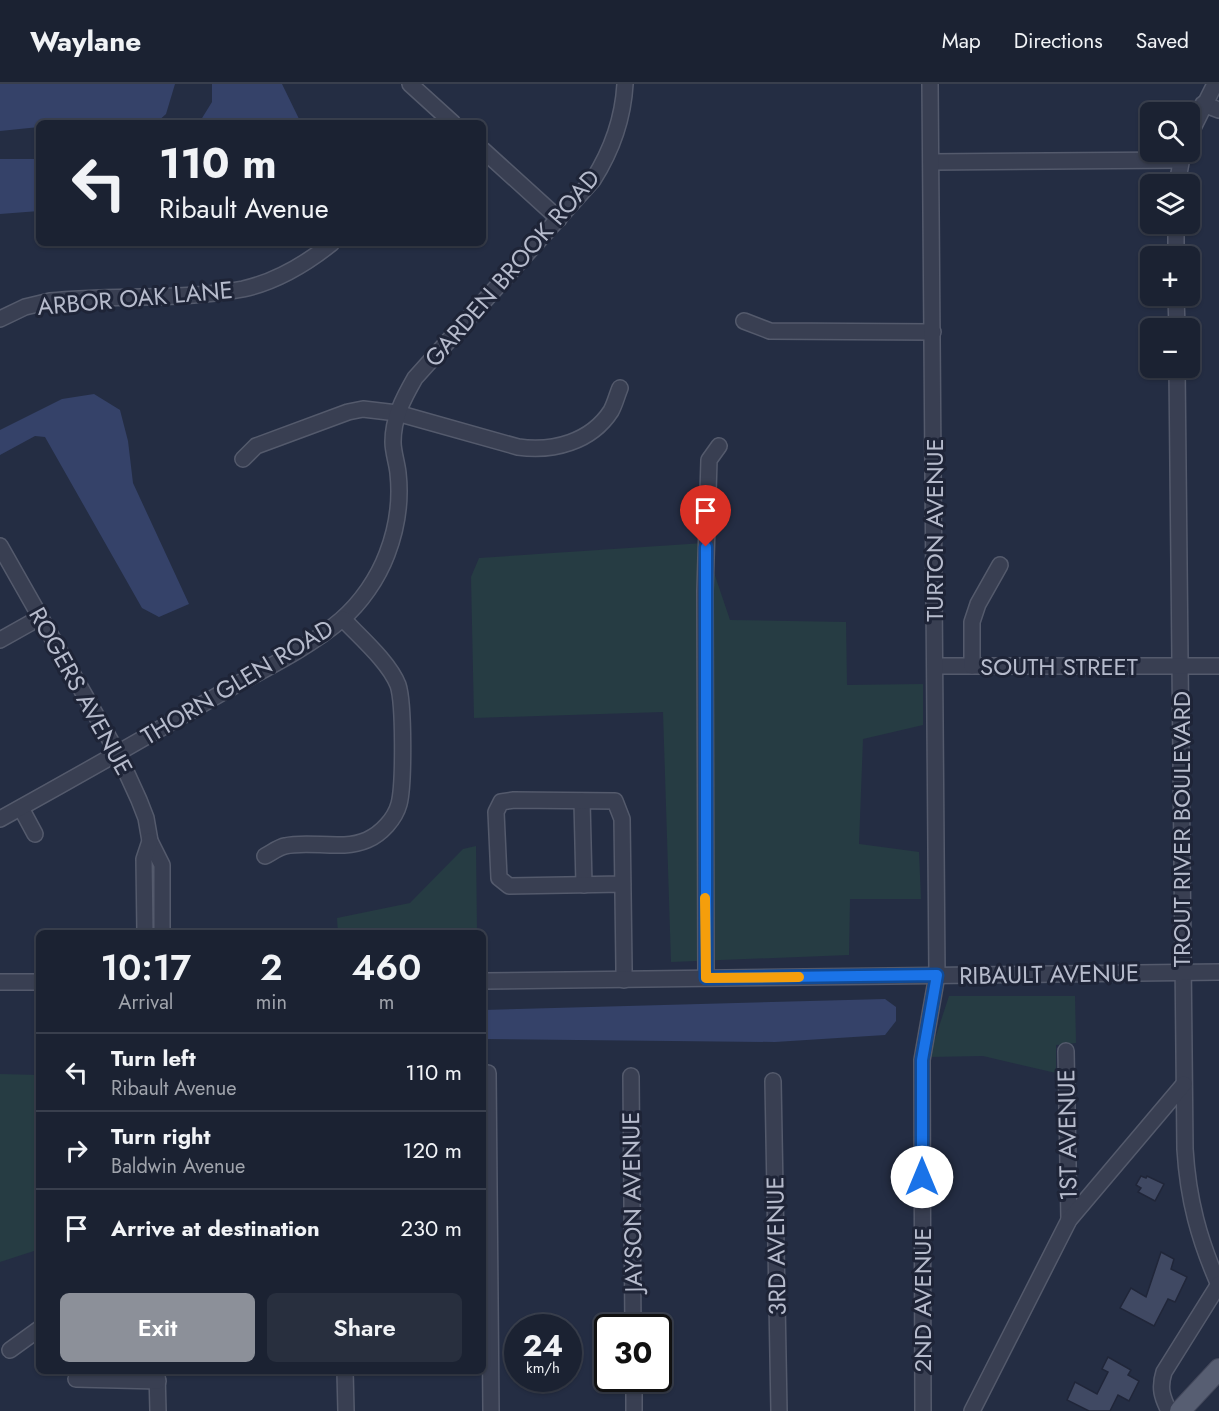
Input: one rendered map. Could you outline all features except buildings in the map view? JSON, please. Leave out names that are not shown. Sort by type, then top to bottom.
[{"type":"main road","points":[[1179,1411],[1219,1369]]},
{"type":"street","points":[[410,84],[447,120]]},
{"type":"street","name":"GARDEN BROOK ROAD","points":[[397,413],[415,378],[593,180],[616,137],[625,84]]},
{"type":"street","name":"TURTON AVENUE","points":[[930,84],[937,975]]},
{"type":"street","points":[[1200,111],[1215,84]]},
{"type":"street","points":[[1203,104],[1219,110]]},
{"type":"street","points":[[486,153],[559,219]]},
{"type":"street","points":[[931,162],[1140,157]]},
{"type":"street","name":"ARBOR OAK LANE","points":[[0,319],[25,307],[50,301],[203,294],[245,288],[278,277],[315,257],[328,246]]},
{"type":"street","points":[[744,321],[770,331],[933,332]]},
{"type":"street","name":"TROUT RIVER BOULEVARD","points":[[1177,378],[1182,973],[1187,1184],[1195,1221],[1219,1285]]},
{"type":"street","points":[[243,459],[256,446],[348,412],[363,409],[397,413],[518,447],[555,448],[576,441],[596,428],[611,410],[620,388]]},
{"type":"street","name":"THORN GLEN ROAD","points":[[0,819],[118,754],[321,636],[343,619],[373,583],[387,554],[397,522],[398,485],[393,442],[397,413]]},
{"type":"street","points":[[706,978],[705,579],[709,460],[719,446]]},
{"type":"street","name":"ROGERS AVENUE","points":[[0,546],[118,754],[139,800],[146,818],[150,841],[162,865],[162,930]]},
{"type":"street","points":[[972,666],[972,622],[978,604],[1000,565]]},
{"type":"street","points":[[0,640],[41,617]]},
{"type":"street","points":[[265,856],[285,846],[352,844],[366,841],[379,834],[399,806],[402,787],[401,711],[397,685],[390,670],[343,619]]},
{"type":"street","name":"SOUTH STREET","points":[[935,666],[1219,666]]},
{"type":"street","points":[[623,884],[509,886],[499,878],[496,812],[501,802],[514,800],[615,801],[622,819],[623,884],[624,980]]},
{"type":"street","points":[[582,801],[584,885]]},
{"type":"street","points":[[21,808],[35,834]]},
{"type":"street","name":"ROGERS AVENUE","points":[[145,930],[144,859],[150,841]]},
{"type":"street","name":"RIBAULT AVENUE","points":[[486,981],[1219,972]]},
{"type":"street","name":"2ND AVENUE","points":[[923,1411],[922,1060],[937,975]]},
{"type":"street","points":[[0,982],[36,981]]},
{"type":"street","name":"1ST AVENUE","points":[[1066,1051],[1069,1220]]},
{"type":"street","points":[[488,1073],[491,1411]]},
{"type":"street","name":"JAYSON AVENUE","points":[[631,1076],[633,1314]]},
{"type":"street","name":"3RD AVENUE","points":[[773,1082],[779,1411]]},
{"type":"street","points":[[972,1411],[1069,1220],[1184,1084]]},
{"type":"street","points":[[1169,1411],[1160,1389],[1164,1372],[1219,1285]]},
{"type":"street","points":[[10,1350],[36,1331]]},
{"type":"street","points":[[345,1374],[346,1411]]},
{"type":"street","points":[[76,1379],[157,1376],[158,1411]]},
{"type":"street","points":[[634,1392],[634,1411]]},
{"type":"shaded area","points":[[704,543],[730,620],[846,622],[847,685],[923,684],[923,725],[863,739],[859,844],[919,852],[921,899],[850,899],[849,955],[671,962],[663,712],[474,718],[471,577],[479,558]]},
{"type":"shaded area","points":[[476,846],[477,930],[338,930],[337,918],[410,903],[463,849]]},
{"type":"shaded area","points":[[949,996],[1075,996],[1076,1043],[1056,1045],[1056,1073],[983,1056],[929,1057]]},
{"type":"shaded area","points":[[0,1074],[36,1075],[36,1250],[0,1262]]},
{"type":"water","points":[[0,84],[175,84],[166,114],[159,120],[36,120],[36,127],[0,131]]},
{"type":"water","points":[[212,84],[282,84],[300,120],[201,120],[212,102]]},
{"type":"water","points":[[0,159],[36,159],[36,211],[0,214]]},
{"type":"water","points":[[94,394],[120,410],[128,441],[133,483],[189,604],[159,617],[142,608],[45,437],[35,436],[0,455],[0,430],[62,399]]},
{"type":"water","points":[[885,999],[896,1007],[896,1021],[885,1035],[775,1042],[486,1039],[486,1010]]},
{"type":"slow traffic","points":[[705,898],[706,978],[799,977]]},
{"type":"route","points":[[706,547],[706,978],[937,975],[922,1060],[922,1177]]}]
